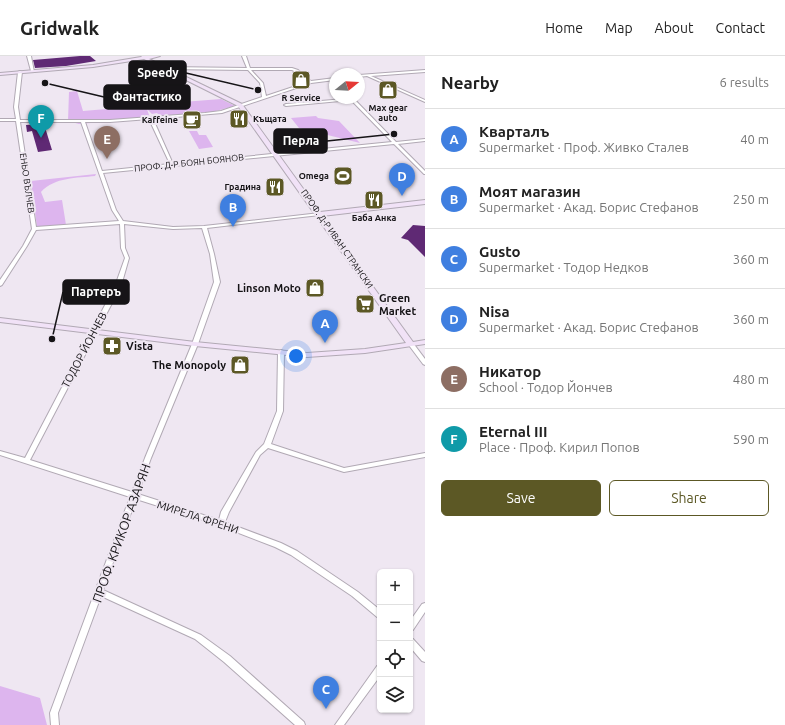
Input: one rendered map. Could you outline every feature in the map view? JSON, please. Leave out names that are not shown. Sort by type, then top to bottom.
[{"type":"street","points":[[29,56],[33,71]]},
{"type":"street","points":[[0,73],[93,66],[151,56]]},
{"type":"street","points":[[144,57],[158,56]]},
{"type":"street","points":[[244,56],[248,68],[261,80],[264,97]]},
{"type":"street","name":"ПРОФ. Д-Р ИВАН СТРАНСКИ","points":[[144,57],[240,105],[320,214],[411,344]]},
{"type":"street","points":[[164,68],[248,68],[295,70],[310,82]]},
{"type":"street","points":[[0,73],[33,71]]},
{"type":"street","points":[[367,76],[425,71]]},
{"type":"street","name":"ЕНЬО ВЪЛЧЕВ","points":[[0,284],[25,246],[34,229],[16,107],[20,72]]},
{"type":"street","points":[[367,76],[425,101]]},
{"type":"street","points":[[0,120],[83,122],[151,120],[222,112],[310,82],[329,80]]},
{"type":"street","points":[[286,105],[329,101]]},
{"type":"street","points":[[357,104],[425,173]]},
{"type":"street","points":[[151,120],[172,165]]},
{"type":"street","name":"ТОДОР ЙОНЧЕВ","points":[[26,462],[93,331],[118,286],[127,258],[123,248],[122,222],[114,210],[83,122]]},
{"type":"street","name":"ПРОФ. Д-Р БОЯН БОЯНОВ","points":[[101,172],[425,140]]},
{"type":"street","points":[[34,229],[122,222],[173,228],[204,227],[425,202]]},
{"type":"street","name":"ПРОФ. КРИКОР АЗАРЯН","points":[[55,725],[54,713],[134,496],[196,344],[217,282],[212,254],[204,227]]},
{"type":"street","points":[[0,320],[196,344],[307,355],[334,354],[425,342]]},
{"type":"street","points":[[411,344],[425,363]]},
{"type":"street","points":[[221,523],[225,512],[258,454],[267,444],[280,412],[281,352]]},
{"type":"street","points":[[267,444],[344,470],[425,454]]},
{"type":"street","name":"МИРЕЛА ФРЕНИ","points":[[0,453],[221,523],[294,553],[355,594],[377,612]]},
{"type":"street","points":[[99,592],[180,627],[198,637],[227,659],[301,725]]},
{"type":"street","points":[[413,624],[425,606]]},
{"type":"street","points":[[413,644],[425,658]]},
{"type":"street","points":[[339,725],[377,674]]},
{"type":"shaded area","points":[[77,91],[83,111],[142,106],[146,108],[144,105],[221,99],[235,106],[212,112],[160,116],[157,113],[152,114],[147,109],[150,118],[79,124],[68,121],[69,92]]},
{"type":"shaded area","points":[[316,116],[318,118],[339,121],[360,143],[299,128],[291,118]]},
{"type":"shaded area","points":[[189,131],[197,131],[199,135],[206,135],[213,147],[199,149]]},
{"type":"shaded area","points":[[96,174],[95,176],[59,181],[53,183],[41,192],[45,202],[62,200],[66,225],[37,227],[31,181]]},
{"type":"shaded area","points":[[0,686],[40,698],[47,725],[0,725]]},
{"type":"building","points":[[90,56],[96,61],[66,66],[35,68],[33,60]]},
{"type":"building","points":[[44,124],[52,150],[38,152],[32,131],[27,132],[26,125]]},
{"type":"building","points":[[413,225],[425,226],[425,257],[408,240],[401,238]]},
{"type":"place","name":"R Service","points":[[301,80]]},
{"type":"place","name":"Фантастико","points":[[45,83]]},
{"type":"place","name":"Speedy","points":[[258,90]]},
{"type":"place","name":"Max gear auto","points":[[388,90]]},
{"type":"place","name":"Къщата","points":[[239,119]]},
{"type":"place","name":"Kaffeine","points":[[192,120]]},
{"type":"place","name":"Перла","points":[[394,134]]},
{"type":"place","name":"Eternal III","points":[[41,138]]},
{"type":"place","name":"Никатор","points":[[107,159]]},
{"type":"place","name":"Omega","points":[[343,176]]},
{"type":"place","name":"Градина","points":[[275,187]]},
{"type":"place","name":"Nisa","points":[[402,196]]},
{"type":"place","name":"Баба Анка","points":[[374,200]]},
{"type":"place","name":"Моят магазин","points":[[233,227]]},
{"type":"place","name":"Linson Moto","points":[[315,288]]},
{"type":"place","name":"Green Market","points":[[365,304]]},
{"type":"place","name":"Партеръ","points":[[52,339]]},
{"type":"place","name":"Кварталъ","points":[[325,343]]},
{"type":"place","name":"Vista","points":[[112,346]]},
{"type":"place","name":"The Monopoly","points":[[240,365]]},
{"type":"place","name":"Gusto","points":[[326,709]]}]
